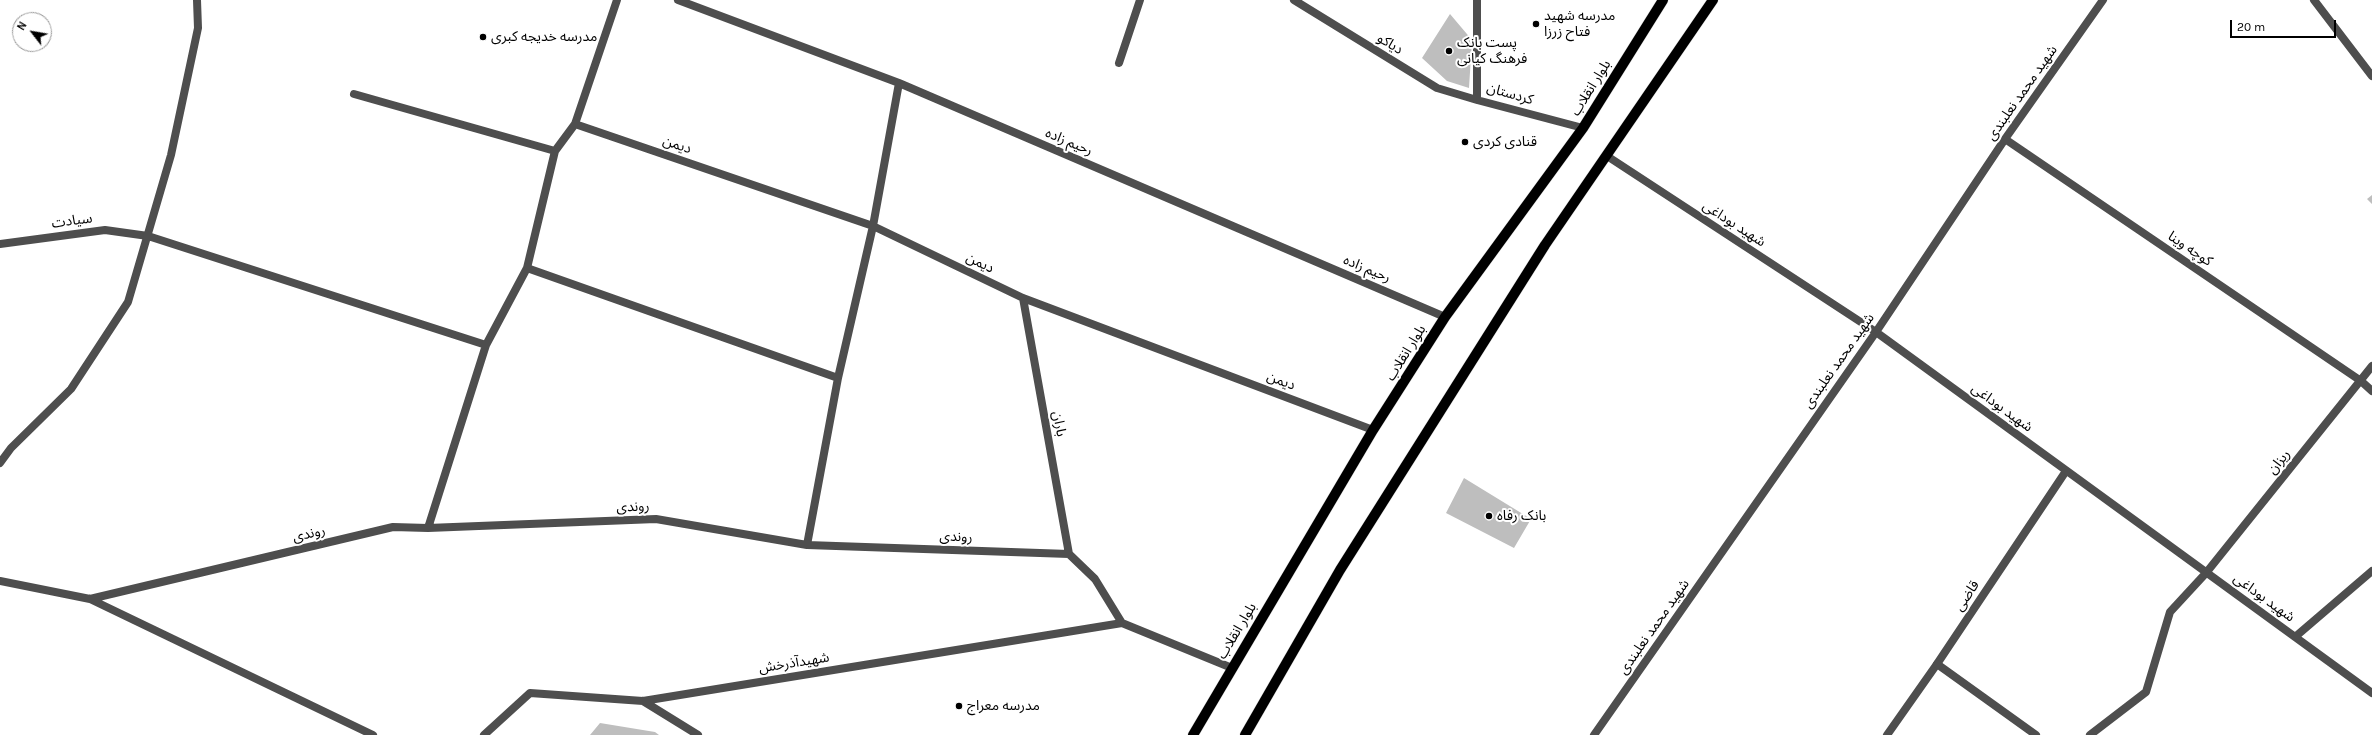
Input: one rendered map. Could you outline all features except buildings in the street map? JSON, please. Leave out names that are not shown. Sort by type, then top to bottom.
[{"type":"main road","name":"بلوار انقلاب","points":[[1193,735],[1374,430],[1445,317],[1583,128],[1663,0]]},
{"type":"main road","points":[[1245,735],[1340,570],[1545,245],[1713,0]]},
{"type":"street","points":[[0,463],[11,448],[71,389],[128,302],[171,155],[198,28],[197,0]]},
{"type":"street","points":[[428,528],[486,345],[527,268],[555,151],[575,124],[617,0]]},
{"type":"street","name":"رحیم زاده","points":[[678,0],[899,83],[1445,317]]},
{"type":"street","points":[[1119,63],[1140,0]]},
{"type":"street","name":"دیاکو","points":[[1294,0],[1437,88],[1477,100]]},
{"type":"street","name":"کردستان","points":[[1477,0],[1477,100],[1583,128]]},
{"type":"street","name":"شهید محمد نعلبندی","points":[[1594,735],[1876,332],[2005,139],[2103,0]]},
{"type":"street","points":[[2314,0],[2372,74]]},
{"type":"street","points":[[807,545],[838,378],[873,226],[899,83]]},
{"type":"street","points":[[354,94],[555,151]]},
{"type":"street","name":"دیمن","points":[[575,124],[873,226],[1023,298],[1374,430]]},
{"type":"street","name":"کوچه وینا","points":[[2005,139],[2361,381],[2372,391]]},
{"type":"street","name":"شهید بوداغی","points":[[1607,156],[1876,332],[2372,693]]},
{"type":"street","name":"سیادت","points":[[0,244],[105,230],[148,236],[486,345]]},
{"type":"street","points":[[527,268],[838,378]]},
{"type":"street","name":"باران","points":[[1023,298],[1069,554]]},
{"type":"street","name":"ریزان","points":[[2090,735],[2146,692],[2170,612],[2206,573],[2372,366]]},
{"type":"street","name":"قاضی","points":[[1887,735],[1937,664],[2066,471]]},
{"type":"street","name":"روندی","points":[[0,581],[90,599],[393,527],[428,528],[656,519],[807,545],[1069,554]]},
{"type":"street","points":[[1069,554],[1095,579],[1122,623],[1232,668]]},
{"type":"street","points":[[2295,637],[2372,571]]},
{"type":"street","points":[[90,599],[373,735]]},
{"type":"street","name":"شهیدآذرخش","points":[[484,735],[530,693],[643,701],[1122,623]]},
{"type":"street","points":[[1937,664],[2036,735]]},
{"type":"street","points":[[643,701],[698,735]]},
{"type":"place","name":"مدرسه شهید فتاح زرزا","points":[[1536,24]]},
{"type":"place","name":"مدرسه خدیجه کبری","points":[[483,37]]},
{"type":"place","name":"پست بانک فرهنگ کیانی","points":[[1449,51]]},
{"type":"place","name":"قنادی کردی","points":[[1465,142]]},
{"type":"place","name":"بانک رفاه","points":[[1489,516]]},
{"type":"place","name":"مدرسه معراج","points":[[959,706]]}]
